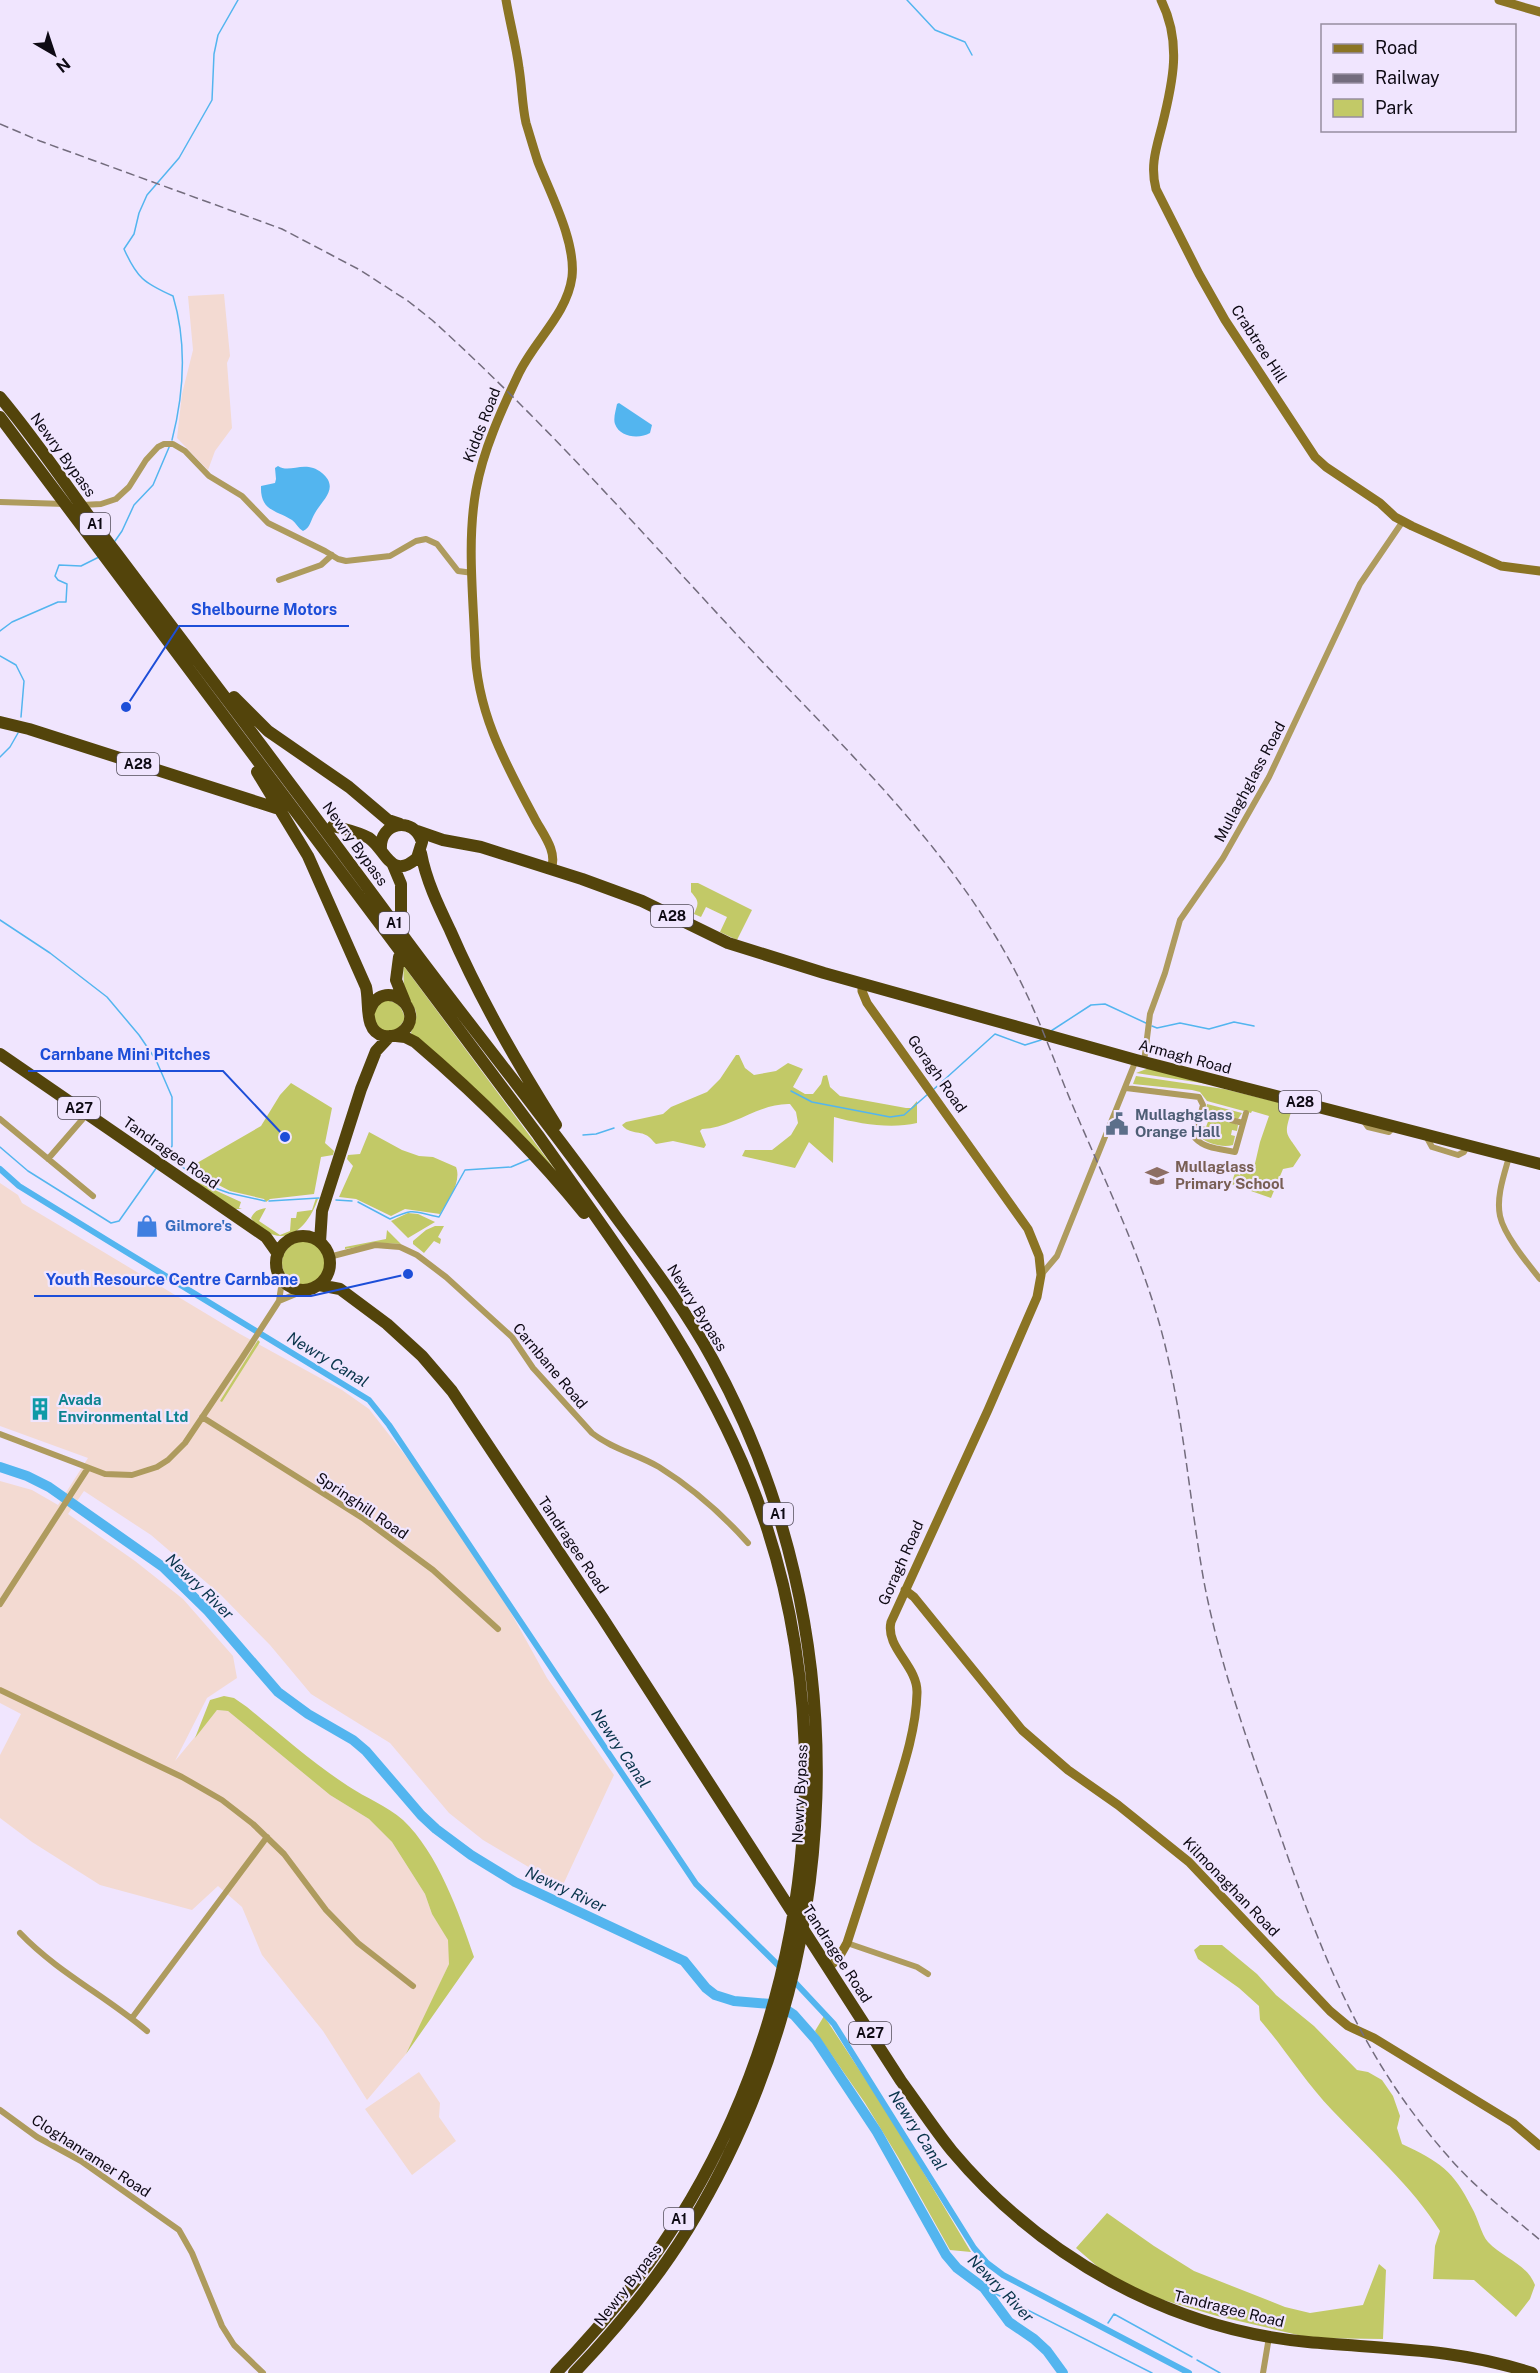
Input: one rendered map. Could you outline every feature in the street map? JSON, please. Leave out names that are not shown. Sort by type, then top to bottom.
[{"type":"highway","name":"Newry Bypass","points":[[0,397],[62,478],[124,573],[226,718],[538,1135],[640,1282],[693,1366],[722,1420],[743,1464],[776,1557],[792,1630],[802,1701],[803,1827],[798,1877],[761,2083],[732,2149],[686,2234],[644,2293],[574,2373]]},
{"type":"highway","name":"Newry Bypass","points":[[0,417],[52,487],[198,659],[418,956],[593,1184],[672,1293],[713,1361],[747,1430],[776,1506],[796,1577],[808,1638],[815,1697],[818,1762],[817,1812],[807,1890],[792,1975],[767,2044],[737,2110],[690,2201],[626,2294],[556,2373]]},
{"type":"highway","points":[[198,659],[268,731],[349,787],[388,820],[400,824]]},
{"type":"highway","points":[[226,718],[294,829],[318,876],[366,987],[369,1012]]},
{"type":"highway","name":"A28","points":[[0,722],[29,729],[276,808]]},
{"type":"highway","name":"A28","points":[[400,824],[443,840],[460,841],[551,869]]},
{"type":"highway","points":[[367,836],[400,824]]},
{"type":"highway","points":[[333,826],[367,836],[381,849]]},
{"type":"highway","points":[[387,830],[382,836],[381,849],[383,856],[393,865],[401,884],[400,916]]},
{"type":"highway","points":[[401,884],[418,854],[420,836],[417,831]]},
{"type":"highway","points":[[393,865],[400,866],[443,840]]},
{"type":"highway","points":[[418,854],[436,900],[488,1011],[593,1184]]},
{"type":"highway","name":"Armagh Road","points":[[551,869],[642,901],[728,943],[824,973],[1140,1061],[1540,1164]]},
{"type":"highway","points":[[376,1051],[406,1027],[410,1021],[410,1014],[396,980],[399,957]]},
{"type":"highway","points":[[278,1254],[285,1243],[314,1225],[322,1211],[376,1051],[373,1029],[368,1018],[369,1012],[371,1006],[396,980]]},
{"type":"highway","points":[[380,997],[393,995],[405,1002]]},
{"type":"highway","points":[[373,1029],[378,1033],[405,1036],[415,1042],[483,1102],[567,1192],[640,1282]]},
{"type":"highway","name":"Tandragee Road","points":[[0,1054],[266,1237],[285,1243]]},
{"type":"highway","points":[[322,1211],[320,1242],[340,1289]]},
{"type":"highway","name":"Tandragee Road","points":[[266,1237],[278,1254]]},
{"type":"highway","points":[[298,1237],[313,1238],[320,1242]]},
{"type":"highway","name":"A27","points":[[278,1254],[276,1268],[282,1281]]},
{"type":"highway","points":[[282,1281],[288,1286],[303,1291],[319,1285],[329,1272],[330,1261]]},
{"type":"highway","name":"Tandragee Road","points":[[319,1285],[340,1289],[402,1336],[452,1391],[603,1617],[901,2081],[946,2142],[979,2180],[1019,2219],[1078,2263],[1112,2284],[1194,2318],[1269,2336],[1307,2342],[1386,2346],[1457,2354],[1532,2373]]},
{"type":"street","name":"Kidds Road","points":[[506,0],[519,68],[525,119],[537,159],[562,225],[571,258],[572,278],[566,300],[530,353],[520,372],[481,469],[474,513],[475,652],[481,695],[492,733],[508,772],[553,853],[551,869]]},
{"type":"street","name":"Crabtree Hill","points":[[1161,0],[1174,38],[1174,56],[1168,102],[1154,153],[1152,173],[1156,189],[1220,312],[1304,441],[1326,467],[1380,502],[1395,517],[1502,566],[1540,571]]},
{"type":"street","points":[[1499,0],[1539,9]]},
{"type":"street","points":[[0,502],[93,506],[110,502],[129,487],[146,460],[168,444],[185,451],[209,476],[240,495],[268,523],[338,560],[384,557],[400,552],[416,541],[426,539],[437,544],[458,571],[473,573]]},
{"type":"street","name":"Mullaghglass Road","points":[[1140,1061],[1149,1020],[1166,973],[1180,920],[1223,858],[1269,777],[1356,592],[1403,521]]},
{"type":"street","points":[[279,579],[321,565],[332,555]]},
{"type":"street","name":"Goragh Road","points":[[828,1968],[838,1959],[847,1943],[903,1768],[915,1716],[917,1690],[915,1680],[890,1632],[892,1617],[1037,1297],[1041,1275],[1035,1243],[1028,1228],[867,1003],[862,991],[862,983]]},
{"type":"street","name":"Goragh Road","points":[[1041,1275],[1057,1256],[1126,1088],[1140,1061]]},
{"type":"street","points":[[1126,1088],[1198,1097],[1203,1105],[1195,1138],[1201,1144],[1234,1152],[1246,1113]]},
{"type":"street","points":[[48,1159],[87,1114]]},
{"type":"street","points":[[0,1119],[93,1196]]},
{"type":"street","points":[[1232,1120],[1243,1123]]},
{"type":"street","points":[[1509,1157],[1501,1186],[1500,1218],[1526,1261],[1540,1279]]},
{"type":"street","name":"Carnbane Road","points":[[330,1261],[360,1248],[389,1246],[400,1247],[426,1261],[512,1337],[533,1368],[592,1433],[603,1442],[658,1467],[676,1479],[721,1516],[748,1544]]},
{"type":"street","points":[[0,1434],[88,1468],[119,1476],[132,1475],[157,1467],[178,1452],[202,1417],[279,1301],[282,1281]]},
{"type":"street","points":[[279,1301],[303,1291]]},
{"type":"street","name":"Springhill Road","points":[[202,1417],[364,1519],[406,1549],[433,1569],[498,1629]]},
{"type":"street","points":[[0,1604],[88,1468]]},
{"type":"street","points":[[742,1536],[748,1531]]},
{"type":"street","name":"Kilmonaghan Road","points":[[905,1590],[914,1597],[1022,1731],[1073,1774],[1118,1805],[1189,1862],[1319,2000],[1353,2029],[1374,2038],[1512,2123],[1540,2146]]},
{"type":"street","points":[[0,1690],[198,1785],[222,1800],[284,1854],[326,1910],[344,1929],[377,1959],[413,1986]]},
{"type":"street","points":[[132,2018],[267,1837]]},
{"type":"street","points":[[20,1933],[64,1971],[147,2031]]},
{"type":"street","points":[[847,1943],[917,1967],[928,1974]]},
{"type":"street","name":"Cloghanramer Road","points":[[0,2110],[37,2138],[81,2161],[179,2230],[192,2253],[222,2326],[234,2345],[263,2373]]},
{"type":"street","points":[[1263,2373],[1269,2336]]},
{"type":"shaded area","points":[[224,294],[230,356],[227,363],[232,428],[215,451],[208,470],[177,438],[182,394],[193,350],[188,296]]},
{"type":"shaded area","points":[[0,1183],[18,1195],[22,1203],[240,1334],[342,1390],[369,1409],[419,1473],[510,1611],[547,1678],[614,1775],[562,1887],[483,1840],[449,1813],[390,1743],[311,1694],[270,1645],[221,1595],[151,1535],[84,1491],[68,1514],[135,1561],[183,1599],[233,1656],[237,1678],[207,1698],[175,1761],[217,1710],[228,1711],[330,1795],[369,1819],[392,1842],[425,1894],[432,1914],[449,1940],[449,1964],[406,2054],[367,2100],[323,2031],[262,1955],[242,1907],[218,1886],[192,1910],[100,1885],[32,1842],[0,1818],[0,1755],[21,1714],[0,1703],[0,1481],[32,1490],[58,1505],[88,1458],[0,1426]]},
{"type":"shaded area","points":[[419,2072],[440,2103],[439,2117],[456,2141],[412,2175],[365,2109]]},
{"type":"green space","points":[[691,883],[698,883],[752,910],[737,940],[720,932],[727,917],[706,907],[701,917],[694,914],[697,902],[691,892]]},
{"type":"green space","points":[[403,965],[573,1194],[412,1036],[416,1013],[405,990]]},
{"type":"green space","points":[[384,1000],[399,1005],[404,1015],[405,1019],[395,1033],[378,1031],[372,1011]]},
{"type":"green space","points":[[736,1055],[739,1055],[745,1068],[754,1075],[776,1071],[788,1063],[803,1069],[793,1087],[805,1094],[813,1094],[821,1084],[823,1076],[827,1075],[830,1087],[840,1096],[906,1108],[911,1108],[917,1101],[917,1123],[897,1126],[876,1125],[834,1117],[833,1163],[809,1142],[795,1168],[742,1156],[745,1150],[772,1150],[791,1135],[798,1123],[796,1112],[790,1104],[768,1107],[724,1125],[702,1129],[700,1131],[706,1145],[704,1148],[673,1141],[656,1144],[646,1135],[628,1130],[622,1125],[626,1122],[663,1114],[671,1107],[707,1092],[720,1079]]},
{"type":"green space","points":[[1149,1068],[1228,1087],[1136,1073]]},
{"type":"green space","points":[[1136,1076],[1224,1089],[1293,1106],[1287,1133],[1301,1155],[1293,1167],[1283,1169],[1271,1198],[1231,1184],[1235,1173],[1240,1175],[1242,1169],[1253,1172],[1269,1116],[1207,1101],[1200,1092],[1192,1090],[1133,1084]]},
{"type":"green space","points":[[291,1083],[332,1108],[325,1143],[334,1151],[333,1155],[321,1157],[314,1194],[270,1199],[266,1202],[264,1199],[230,1191],[192,1171],[190,1167],[261,1126],[280,1095]]},
{"type":"green space","points":[[1207,1104],[1242,1113],[1238,1119],[1230,1117],[1229,1121],[1238,1125],[1237,1131],[1232,1130],[1231,1135],[1235,1136],[1233,1145],[1216,1145],[1200,1137],[1201,1126],[1206,1127],[1210,1116],[1205,1114]]},
{"type":"green space","points":[[369,1132],[402,1150],[419,1156],[433,1157],[456,1167],[456,1185],[440,1214],[405,1209],[391,1216],[356,1199],[339,1197],[353,1166],[347,1159],[348,1155],[360,1154]]},
{"type":"green space","points":[[184,1176],[241,1202],[239,1208],[242,1209],[233,1209]]},
{"type":"green space","points":[[316,1198],[318,1199],[310,1216],[298,1230],[291,1234],[283,1236],[274,1235],[265,1231],[251,1218],[257,1211],[266,1208],[259,1221],[280,1235],[290,1231],[291,1218],[296,1218],[297,1212],[312,1210]]},
{"type":"green space","points":[[408,1213],[418,1214],[435,1222],[408,1238],[391,1221]]},
{"type":"green space","points":[[435,1226],[444,1226],[438,1237],[441,1239],[440,1244],[434,1241],[424,1253],[413,1244],[413,1241]]},
{"type":"green space","points":[[387,1230],[401,1244],[380,1243],[345,1249],[345,1247],[386,1239]]},
{"type":"green space","points":[[304,1241],[319,1248],[326,1263],[319,1278],[304,1285],[289,1278],[282,1263],[289,1248]]},
{"type":"green space","points":[[258,1340],[260,1342],[222,1402],[220,1401]]},
{"type":"green space","points":[[224,1696],[234,1698],[335,1777],[397,1815],[427,1849],[437,1866],[454,1903],[474,1957],[406,2054],[449,1964],[448,1940],[432,1914],[425,1894],[392,1842],[369,1819],[330,1795],[228,1711],[217,1710],[195,1738],[210,1700]]},
{"type":"green space","points":[[1200,1945],[1222,1945],[1257,1974],[1276,1995],[1314,2026],[1357,2070],[1368,2072],[1382,2080],[1393,2096],[1400,2116],[1397,2128],[1402,2144],[1436,2162],[1452,2176],[1465,2195],[1488,2242],[1521,2266],[1535,2285],[1530,2299],[1516,2317],[1474,2280],[1433,2279],[1435,2246],[1440,2231],[1429,2214],[1403,2183],[1313,2089],[1260,2020],[1259,2006],[1239,1988],[1198,1959],[1194,1950]]},
{"type":"green space","points":[[824,2016],[891,2118],[971,2252],[950,2250],[865,2103],[815,2031]]},
{"type":"green space","points":[[1107,2213],[1194,2271],[1285,2307],[1310,2313],[1363,2305],[1379,2264],[1386,2270],[1383,2339],[1311,2338],[1217,2316],[1160,2299],[1128,2286],[1098,2267],[1076,2248]]},
{"type":"water","points":[[619,403],[652,425],[650,433],[631,436],[621,432],[614,419]]},
{"type":"water","points":[[278,466],[283,468],[310,467],[327,478],[330,489],[328,494],[309,526],[303,531],[292,520],[270,509],[263,500],[261,486],[275,483],[275,468]]},
{"type":"waterway","points":[[172,440],[179,404],[182,368],[180,332],[173,296],[142,278],[133,267],[124,249],[134,234],[139,213],[147,195],[179,158],[212,100],[214,54],[218,35],[238,0]]},
{"type":"waterway","points":[[907,0],[935,30],[965,42],[972,55]]},
{"type":"waterway","points":[[115,541],[134,505],[153,485],[170,445]]},
{"type":"waterway","points":[[0,631],[12,622],[58,602],[66,602],[67,584],[55,576],[59,565],[81,566],[99,557]]},
{"type":"waterway","points":[[0,656],[16,665],[24,681],[21,717]]},
{"type":"waterway","points":[[0,757],[10,747],[18,733]]},
{"type":"waterway","points":[[0,920],[50,953],[107,997],[139,1035],[156,1060],[172,1097],[172,1146],[164,1159]]},
{"type":"waterway","points":[[1051,1031],[1091,1005],[1105,1004],[1148,1024]]},
{"type":"waterway","points":[[1152,1026],[1157,1028],[1180,1023],[1209,1029],[1234,1022],[1254,1026]]},
{"type":"waterway","points":[[934,1089],[995,1034],[1025,1045],[1041,1040]]},
{"type":"waterway","points":[[791,1091],[812,1102],[890,1117],[904,1115],[928,1094]]},
{"type":"waterway","points":[[583,1135],[596,1134],[614,1128]]},
{"type":"waterway","points":[[0,1147],[28,1171],[111,1223],[119,1221],[157,1167]]},
{"type":"waterway","points":[[166,1156],[212,1187],[265,1201]]},
{"type":"waterway","points":[[358,1202],[390,1219],[410,1212],[439,1217],[465,1170],[511,1167],[530,1159]]},
{"type":"waterway","name":"Newry Canal","points":[[0,1169],[19,1186],[369,1400],[389,1425],[696,1884],[781,1968]]},
{"type":"waterway","points":[[269,1201],[319,1198]]},
{"type":"waterway","points":[[336,1200],[352,1201]]},
{"type":"waterway","name":"Newry River","points":[[0,1467],[27,1476],[49,1487],[163,1567],[208,1611],[278,1692],[308,1714],[353,1740],[366,1751],[421,1815],[471,1855],[515,1882],[684,1961],[706,1988],[715,1995],[734,2001],[771,2004],[782,2007],[794,2015],[816,2040],[877,2132],[946,2255],[957,2268],[984,2288],[1009,2322],[1047,2351],[1063,2373]]},
{"type":"waterway","name":"Newry Canal","points":[[790,1977],[834,2024],[974,2248],[987,2263],[1003,2275],[1189,2373]]},
{"type":"waterway","points":[[984,2288],[1152,2373]]},
{"type":"waterway","points":[[1108,2323],[1114,2314],[1192,2357]]},
{"type":"waterway","points":[[1197,2360],[1220,2373]]},
{"type":"railway","points":[[0,124],[40,141],[282,229],[360,270],[408,301],[432,320],[546,431],[851,754],[931,845],[967,892],[999,942],[1027,995],[1125,1226],[1147,1285],[1172,1374],[1204,1582],[1218,1643],[1255,1763],[1308,1913],[1326,1956],[1365,2038],[1416,2117],[1468,2178],[1540,2240]]},
{"type":"place","name":"Shelbourne Motors","points":[[126,707]]},
{"type":"place","name":"Mullaghglass Orange Hall","points":[[1117,1124]]},
{"type":"place","name":"Carnbane Mini Pitches","points":[[285,1137]]},
{"type":"place","name":"Mullaglass Primary School","points":[[1157,1176]]},
{"type":"place","name":"Gilmore's","points":[[147,1226]]},
{"type":"place","name":"Youth Resource Centre Carnbane","points":[[408,1274]]},
{"type":"place","name":"Avada Environmental Ltd","points":[[40,1409]]}]
